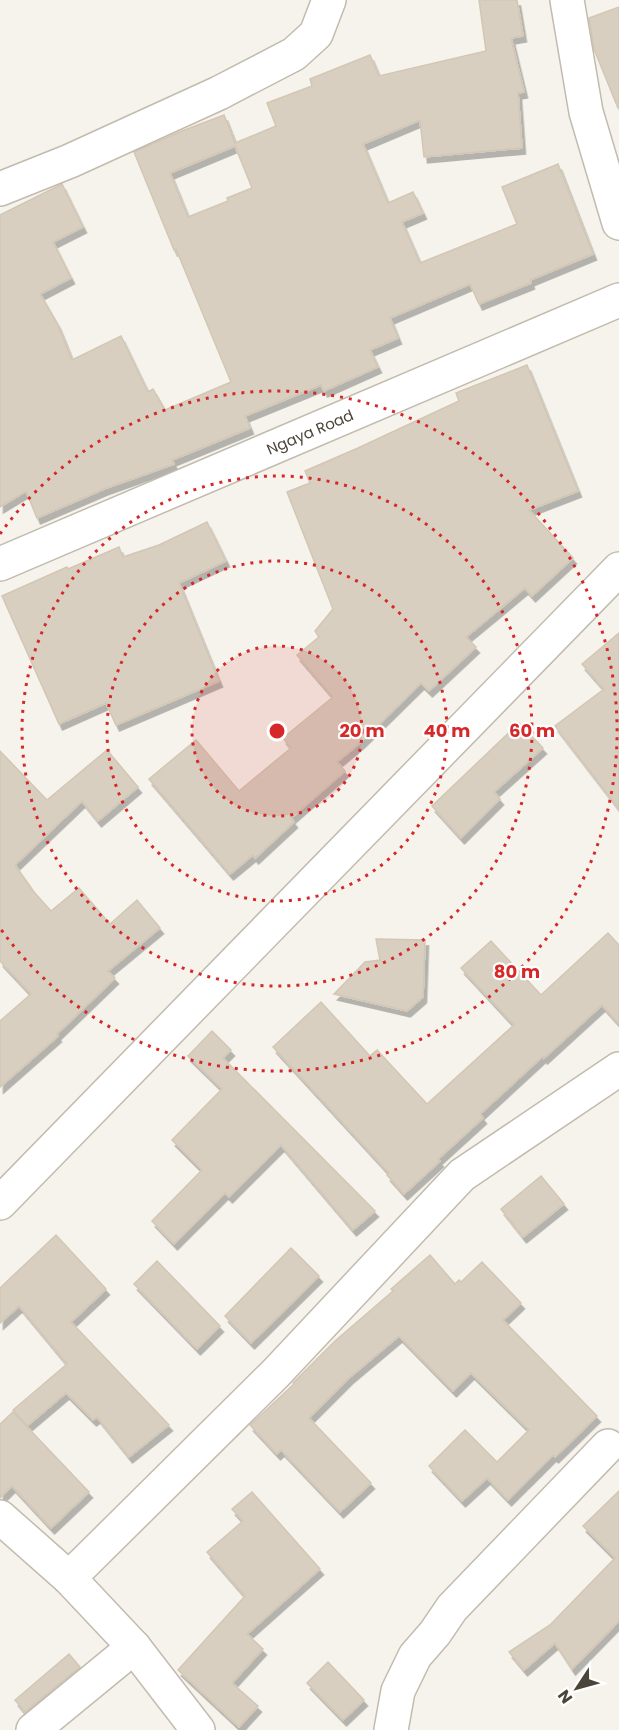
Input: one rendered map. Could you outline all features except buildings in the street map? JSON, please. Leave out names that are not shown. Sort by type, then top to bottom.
[{"type":"street","points":[[0,189],[219,93],[294,54],[316,34],[329,0]]},
{"type":"street","points":[[567,0],[586,112],[619,223]]},
{"type":"street","name":"Ngaya Road","points":[[0,564],[619,300]]},
{"type":"street","points":[[0,1203],[619,569]]},
{"type":"street","points":[[69,1578],[276,1373],[462,1175],[619,1069]]},
{"type":"street","points":[[391,1730],[398,1690],[415,1656],[452,1608],[608,1446]]},
{"type":"street","points":[[0,1517],[69,1578],[134,1647],[198,1730]]},
{"type":"street","points":[[33,1730],[134,1647]]}]
